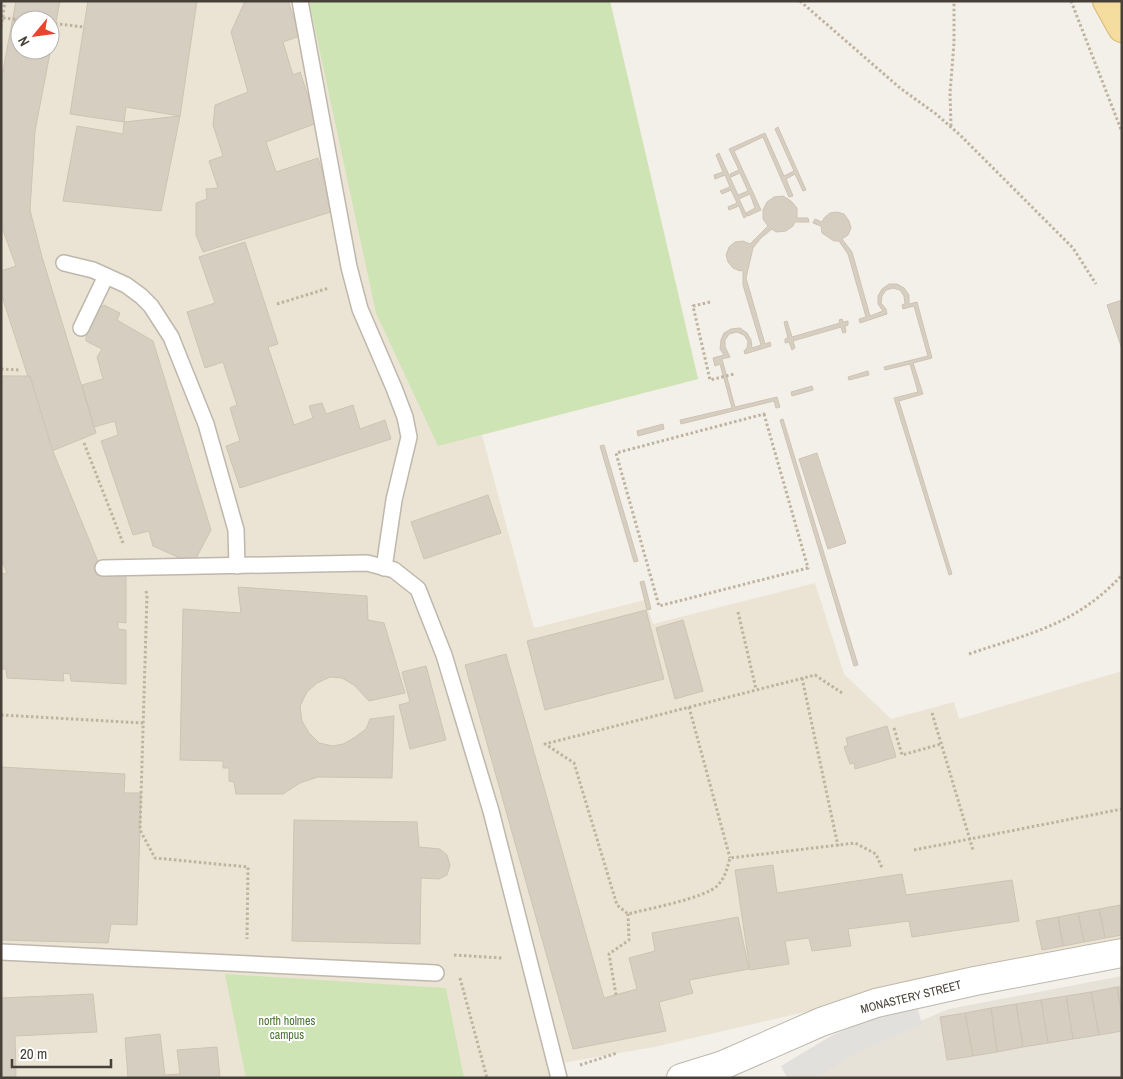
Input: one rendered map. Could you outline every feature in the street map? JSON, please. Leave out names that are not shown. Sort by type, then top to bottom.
[{"type":"main road","points":[[1107,1],[1122,28]]},
{"type":"street","name":"MONASTERY STREET","points":[[688,1077],[723,1065],[821,1022],[876,1003],[1122,952]]},
{"type":"lane","points":[[300,1],[353,281],[360,309],[405,416],[408,437],[394,500],[384,568]]},
{"type":"lane","points":[[64,263],[92,270],[126,284],[151,306],[171,337],[206,424],[236,530],[237,566]]},
{"type":"lane","points":[[81,328],[106,276]]},
{"type":"lane","points":[[103,568],[367,563],[394,570],[418,589],[444,654],[491,811],[559,1075]]},
{"type":"lane","points":[[1,952],[436,973]]},
{"type":"path","points":[[1,27],[5,1]]},
{"type":"path","points":[[800,1],[900,88],[952,127],[1073,248],[1096,284]]},
{"type":"path","points":[[952,127],[950,93],[954,43],[954,1]]},
{"type":"path","points":[[1071,1],[1122,132]]},
{"type":"path","points":[[3,18],[10,19]]},
{"type":"path","points":[[60,24],[84,27]]},
{"type":"path","points":[[277,304],[353,281]]},
{"type":"path","points":[[710,302],[692,306],[710,380],[734,374]]},
{"type":"path","points":[[1,369],[19,370]]},
{"type":"path","points":[[764,414],[808,568],[659,606],[616,453],[764,414]]},
{"type":"path","points":[[84,443],[122,540],[137,568],[147,595],[140,830],[155,858],[248,867],[247,944]]},
{"type":"path","points":[[969,654],[1031,634],[1063,621],[1085,608],[1122,575]]},
{"type":"path","points":[[738,612],[756,689]]},
{"type":"path","points":[[616,995],[609,954],[629,940],[628,914],[617,905],[574,763],[545,744],[802,678],[815,676],[842,693]]},
{"type":"path","points":[[802,678],[838,846]]},
{"type":"path","points":[[628,914],[703,894],[716,888],[726,875],[730,858],[689,706]]},
{"type":"path","points":[[932,713],[973,850]]},
{"type":"path","points":[[1,714],[143,723]]},
{"type":"path","points":[[894,728],[902,755],[941,744]]},
{"type":"path","points":[[914,850],[1122,809]]},
{"type":"path","points":[[730,858],[855,843],[876,854],[882,868]]},
{"type":"path","points":[[444,955],[529,959]]},
{"type":"path","points":[[454,955],[457,965]]},
{"type":"path","points":[[459,974],[487,1078]]},
{"type":"path","points":[[559,1075],[618,1053]]},
{"type":"shaded area","points":[[1,1],[610,1],[698,379],[482,435],[534,628],[645,600],[653,624],[815,583],[844,674],[891,719],[954,702],[959,719],[1122,671],[1122,939],[654,1047],[562,1063],[548,1078],[1,1078]]},
{"type":"shaded area","points":[[1122,976],[1122,1078],[807,1078],[853,1049],[949,1009]]},
{"type":"shaded area","points":[[916,1003],[922,1024],[858,1052],[816,1078],[787,1078],[781,1066],[831,1036],[882,1013]]},
{"type":"green space","points":[[309,1],[610,1],[698,379],[438,446],[376,313]]},
{"type":"green space","name":"north holmes campus","points":[[225,974],[446,988],[464,1078],[246,1078]]},
{"type":"building","points":[[16,1],[60,1],[58,10],[14,10]]},
{"type":"building","points":[[88,1],[197,1],[180,116],[126,107],[124,122],[70,114]]},
{"type":"building","points":[[245,1],[288,1],[300,36],[283,42],[293,75],[300,72],[317,123],[266,142],[276,172],[318,158],[334,211],[203,252],[196,235],[196,203],[207,199],[206,189],[218,188],[209,161],[223,156],[213,125],[215,105],[248,92],[231,32]]},
{"type":"building","points":[[10,33],[10,60],[49,60],[35,131],[30,210],[42,257],[96,433],[52,451],[1,293],[1,271],[16,266],[1,225],[1,81]]},
{"type":"building","points":[[180,116],[161,211],[63,201],[77,126],[123,134],[124,122]]},
{"type":"building","points":[[778,127],[806,190],[803,191],[795,174],[786,179],[793,196],[789,197],[763,137],[734,151],[761,210],[748,216],[746,213],[755,208],[750,194],[739,199],[747,216],[744,218],[739,206],[729,210],[728,207],[737,203],[731,190],[722,194],[720,191],[730,187],[725,175],[715,179],[714,175],[723,172],[716,155],[719,153],[738,195],[748,191],[740,173],[731,177],[730,174],[739,170],[729,149],[765,133],[784,176],[794,171],[775,129]]},
{"type":"building","points":[[783,196],[797,208],[797,218],[808,218],[809,222],[795,222],[786,231],[776,232],[772,229],[761,238],[753,248],[746,278],[765,344],[770,342],[771,346],[745,354],[744,351],[747,348],[748,341],[744,335],[737,332],[729,334],[725,340],[725,347],[730,357],[722,359],[735,407],[777,397],[780,407],[776,408],[774,401],[681,424],[680,420],[732,408],[720,364],[715,366],[713,358],[724,355],[720,349],[724,333],[731,329],[740,328],[747,333],[751,340],[752,348],[761,345],[743,285],[743,270],[740,271],[733,268],[728,262],[726,255],[729,247],[735,242],[743,241],[750,244],[768,226],[763,219],[763,210],[767,202],[774,197]]},
{"type":"building","points":[[830,213],[844,214],[849,221],[851,228],[848,235],[842,239],[852,252],[870,316],[883,311],[878,304],[878,296],[882,289],[889,284],[897,284],[904,288],[909,295],[909,304],[917,302],[932,358],[913,363],[923,394],[899,401],[952,574],[949,575],[894,398],[918,392],[910,364],[885,370],[884,367],[928,356],[914,306],[903,309],[902,305],[905,304],[904,296],[900,290],[893,288],[886,290],[882,296],[881,303],[886,309],[887,314],[860,323],[859,319],[866,317],[848,254],[839,241],[834,241],[822,233],[821,226],[813,223],[815,219],[822,222]]},
{"type":"building","points":[[245,242],[278,344],[268,347],[294,425],[313,418],[309,406],[322,403],[326,414],[353,405],[360,429],[385,420],[391,439],[240,488],[226,446],[240,441],[230,408],[237,405],[223,362],[205,368],[187,312],[215,303],[199,257]]},
{"type":"building","points":[[1122,300],[1122,349],[1107,305]]},
{"type":"building","points":[[104,305],[120,313],[117,320],[153,341],[211,530],[193,564],[153,546],[149,531],[133,535],[101,441],[118,435],[115,421],[94,427],[82,385],[103,379],[97,357],[102,349],[86,341],[86,333],[99,308]]},
{"type":"building","points":[[842,319],[843,322],[848,321],[848,325],[845,326],[846,332],[843,333],[841,327],[793,341],[795,348],[792,350],[789,342],[785,343],[785,339],[788,338],[784,322],[787,321],[792,337],[840,323],[839,320]]},
{"type":"building","points":[[868,371],[869,375],[849,380],[848,377]]},
{"type":"building","points":[[1,376],[30,376],[52,449],[101,569],[126,569],[126,623],[118,622],[118,629],[126,630],[126,684],[71,681],[70,674],[63,673],[64,681],[7,678],[6,669],[1,669],[1,574],[7,573],[1,559]]},
{"type":"building","points":[[812,386],[813,390],[792,396],[791,392]]},
{"type":"building","points":[[783,419],[858,665],[854,666],[780,420]]},
{"type":"building","points":[[663,424],[664,429],[638,436],[637,431]]},
{"type":"building","points":[[604,445],[638,561],[634,562],[600,446]]},
{"type":"building","points":[[817,453],[846,543],[828,549],[799,459]]},
{"type":"building","points":[[488,495],[501,533],[424,559],[411,522]]},
{"type":"building","points":[[644,581],[651,609],[647,610],[640,582]]},
{"type":"building","points":[[238,587],[367,596],[368,620],[384,623],[405,693],[369,701],[354,685],[342,678],[330,677],[317,683],[307,692],[300,706],[302,721],[309,733],[319,743],[333,746],[343,744],[354,738],[366,729],[370,719],[394,716],[392,778],[318,777],[300,783],[283,794],[236,794],[234,782],[229,781],[229,768],[223,768],[223,761],[180,760],[183,609],[241,613]]},
{"type":"building","points":[[646,610],[664,679],[545,710],[527,641]]},
{"type":"building","points":[[683,620],[703,691],[675,699],[656,628]]},
{"type":"building","points":[[506,654],[604,998],[637,989],[629,958],[655,951],[652,933],[738,917],[749,969],[689,980],[693,993],[659,1002],[666,1031],[573,1049],[465,665]]},
{"type":"building","points":[[426,666],[446,740],[410,749],[399,705],[410,702],[402,672]]},
{"type":"building","points":[[887,726],[896,757],[855,769],[854,763],[850,764],[844,747],[848,745],[846,738]]},
{"type":"building","points":[[1,767],[125,774],[124,793],[141,793],[137,925],[111,924],[108,943],[1,940]]},
{"type":"building","points":[[294,820],[417,822],[419,847],[440,849],[447,855],[450,865],[447,875],[439,879],[421,878],[420,944],[292,941]]},
{"type":"building","points":[[773,865],[777,893],[902,874],[906,895],[1012,880],[1019,921],[912,937],[909,921],[848,929],[851,946],[812,951],[809,938],[785,941],[789,964],[750,970],[735,870]]},
{"type":"building","points":[[1120,905],[1122,935],[1105,938],[1099,909]]},
{"type":"building","points":[[1099,909],[1105,938],[1084,942],[1078,913]]},
{"type":"building","points":[[1078,913],[1084,942],[1063,946],[1058,917]]},
{"type":"building","points":[[1058,917],[1063,946],[1042,950],[1036,921]]},
{"type":"building","points":[[1117,987],[1122,1016],[1122,1031],[1099,1035],[1091,992]]},
{"type":"building","points":[[1117,987],[1122,987],[1122,1016]]},
{"type":"building","points":[[1091,992],[1099,1035],[1073,1039],[1066,996]]},
{"type":"building","points":[[93,994],[97,1032],[15,1036],[16,1078],[1,1078],[1,998]]},
{"type":"building","points":[[1066,996],[1073,1039],[1048,1043],[1041,1000]]},
{"type":"building","points":[[1041,1000],[1048,1043],[1023,1047],[1016,1004]]},
{"type":"building","points":[[1016,1004],[1023,1047],[997,1052],[991,1008]]},
{"type":"building","points":[[991,1008],[997,1052],[973,1056],[965,1013]]},
{"type":"building","points":[[965,1013],[973,1056],[947,1060],[940,1017]]},
{"type":"building","points":[[160,1034],[165,1075],[180,1074],[177,1050],[217,1047],[220,1078],[128,1078],[125,1038]]}]
